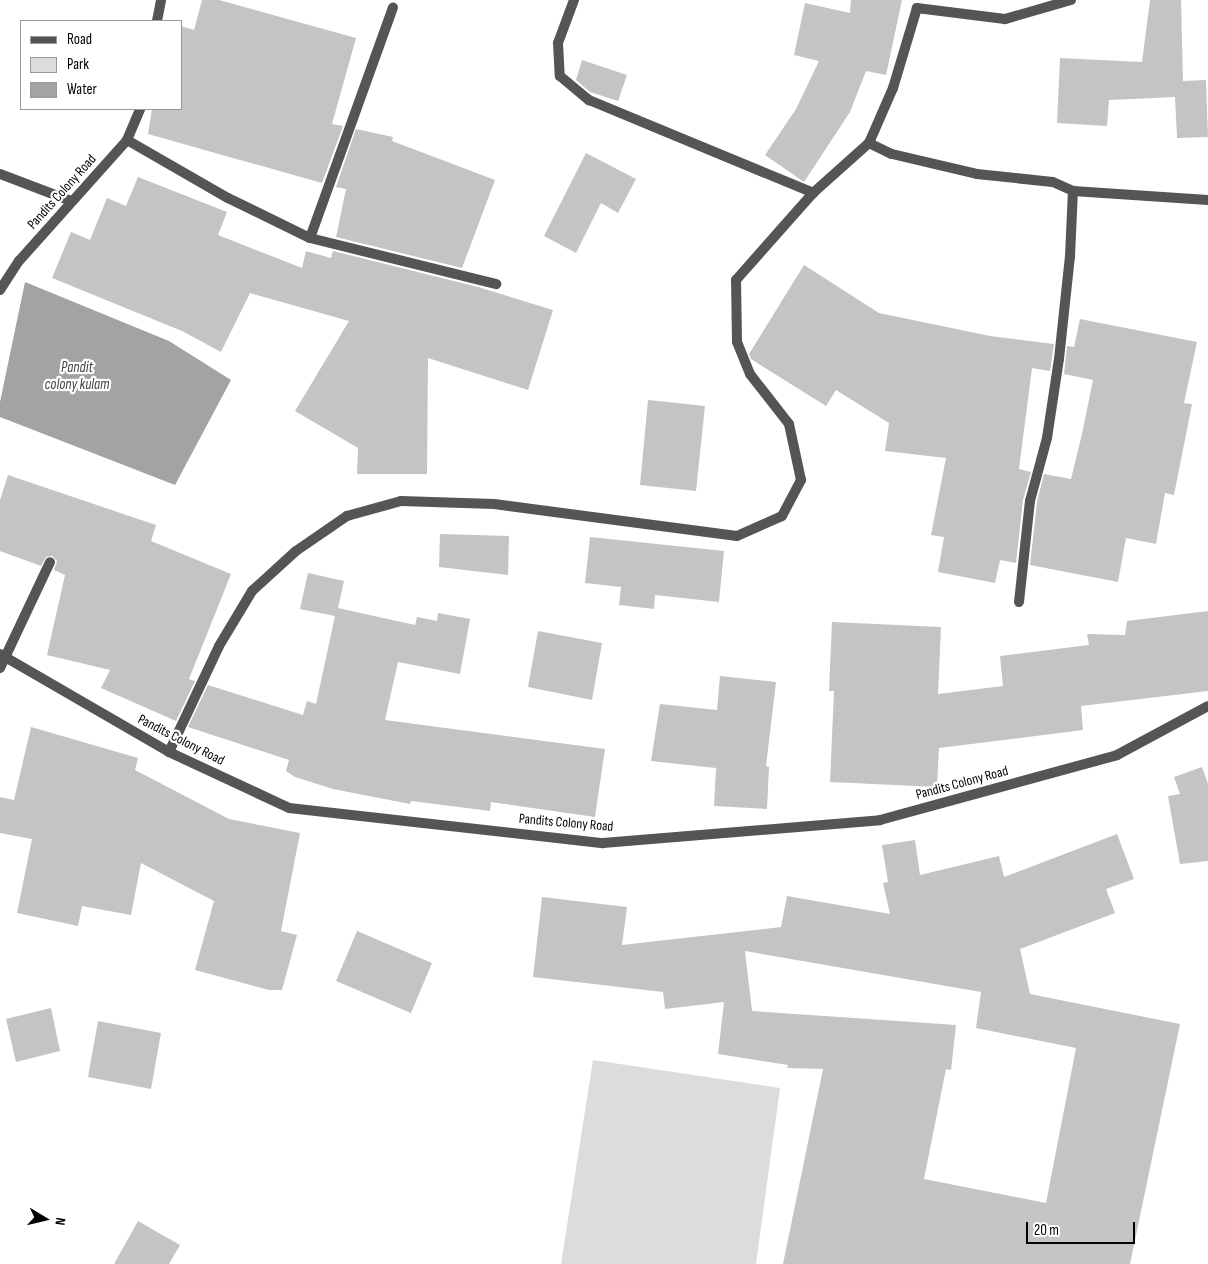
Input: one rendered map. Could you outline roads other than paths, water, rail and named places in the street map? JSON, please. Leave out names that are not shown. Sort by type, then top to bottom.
[{"type":"street","points":[[157,20],[161,0]]},
{"type":"street","points":[[574,0],[558,43],[560,76],[589,100],[813,193]]},
{"type":"street","points":[[169,752],[211,662],[252,591],[296,551],[347,516],[401,501],[494,504],[737,536],[782,516],[801,480],[789,424],[750,374],[737,342],[736,280],[813,193],[869,143],[893,88],[917,4],[1005,19],[1070,0]]},
{"type":"street","points":[[310,238],[393,7]]},
{"type":"street","name":"Pandits Colony Road","points":[[0,290],[19,261],[127,140],[140,110]]},
{"type":"street","points":[[127,140],[228,198],[310,238],[496,284]]},
{"type":"street","points":[[869,143],[892,154],[977,174],[1053,182],[1073,191],[1208,200]]},
{"type":"street","points":[[0,174],[72,201]]},
{"type":"street","points":[[1019,602],[1030,501],[1047,438],[1059,359],[1070,256],[1073,191]]},
{"type":"street","points":[[0,668],[3,655],[50,562]]},
{"type":"street","name":"Pandits Colony Road","points":[[3,655],[169,752],[289,808],[603,843],[880,820],[1117,755],[1208,706]]},
{"type":"water","name":"Pandit colony kulam","points":[[25,282],[169,341],[231,380],[175,485],[0,417],[0,402]]}]
